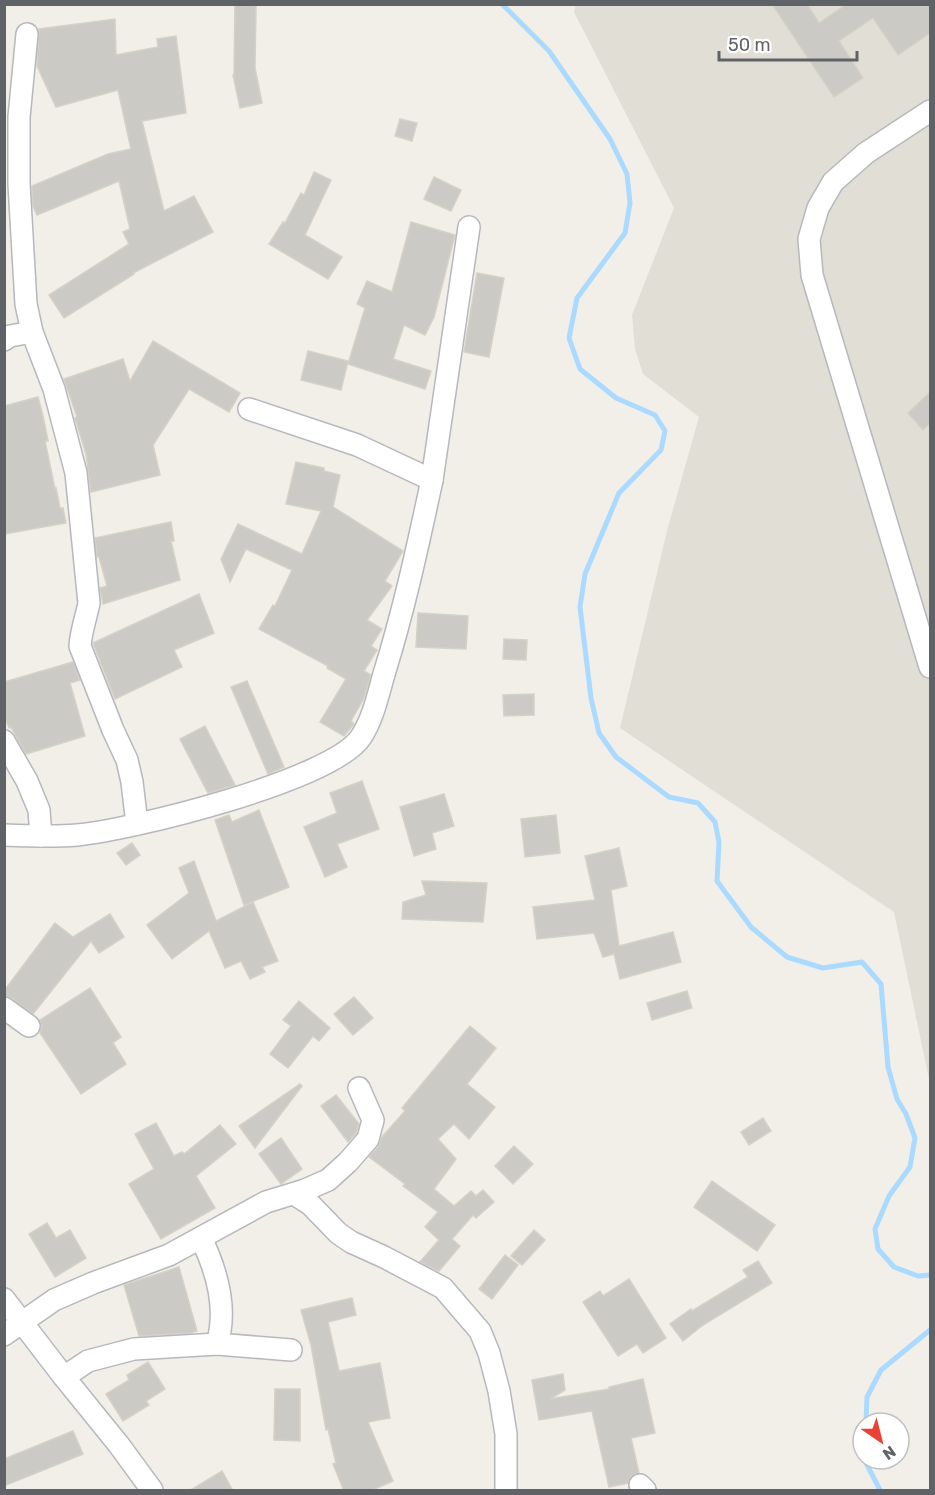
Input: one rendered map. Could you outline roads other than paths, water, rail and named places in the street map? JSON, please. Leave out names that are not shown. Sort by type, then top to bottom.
[{"type":"street","points":[[27,34],[19,117],[19,184],[26,304],[32,332],[54,389],[76,473],[89,603],[81,632],[80,646],[112,730],[127,760],[137,824]]},
{"type":"street","points":[[930,111],[866,153],[832,182],[818,208],[809,240],[815,285],[930,667]]},
{"type":"street","points":[[4,835],[79,835],[222,804],[285,781],[340,756],[360,739],[371,717],[399,624],[432,480],[469,227]]},
{"type":"street","points":[[4,340],[10,336],[32,332]]},
{"type":"street","points":[[249,409],[357,445],[432,480]]},
{"type":"street","points":[[4,741],[27,781],[39,810],[41,836]]},
{"type":"street","points":[[4,1008],[29,1026]]},
{"type":"street","points":[[4,1335],[54,1300],[169,1255],[266,1202],[294,1194],[328,1180],[348,1162],[368,1138],[373,1120],[359,1088]]},
{"type":"street","points":[[294,1194],[310,1204],[338,1233],[351,1242],[443,1288],[480,1331],[489,1353],[499,1391],[506,1434],[506,1491]]},
{"type":"street","points":[[201,1238],[211,1258],[219,1284],[222,1327],[217,1344]]},
{"type":"street","points":[[4,1299],[119,1445],[152,1491]]},
{"type":"street","points":[[64,1377],[88,1361],[134,1350],[217,1344],[291,1350]]},
{"type":"waterway","points":[[502,4],[549,51],[610,139],[627,174],[630,203],[625,233],[577,298],[569,338],[580,369],[616,398],[655,415],[665,431],[661,450],[619,493],[585,574],[580,607],[591,698],[599,733],[616,757],[669,797],[698,803],[715,822],[719,842],[717,881],[751,927],[787,957],[823,968],[862,962],[881,984],[888,1067],[897,1099],[906,1114],[915,1138],[910,1167],[889,1196],[875,1229],[878,1249],[894,1267],[918,1276],[930,1275]]},
{"type":"waterway","points":[[866,1411],[867,1397],[881,1370],[930,1330]]},
{"type":"waterway","points":[[870,1471],[880,1490]]}]
